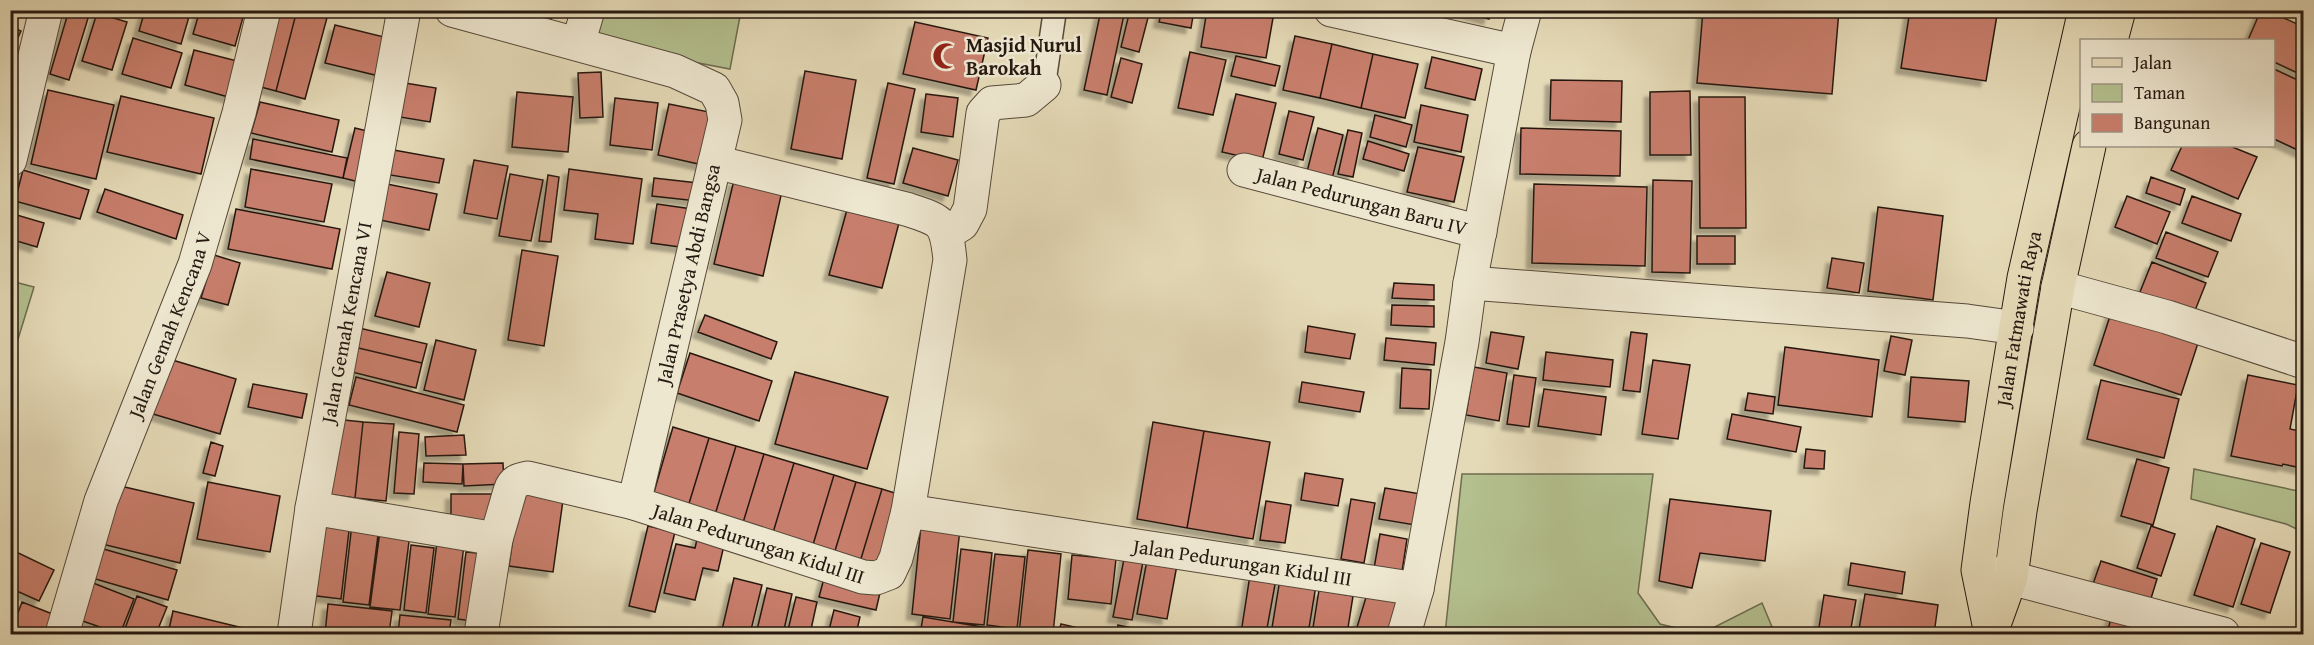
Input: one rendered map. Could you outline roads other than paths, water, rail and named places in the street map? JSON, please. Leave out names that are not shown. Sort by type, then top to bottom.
[{"type":"main road","name":"Jalan Fatmawati Raya","points":[[1991,632],[1978,570],[1987,503],[2024,278],[2085,10]]},
{"type":"main road","points":[[2112,39],[2119,10]]},
{"type":"main road","name":"Jalan Fatmawati Raya","points":[[1991,632],[2011,577],[2058,287],[2089,147]]},
{"type":"street","points":[[10,160],[46,10]]},
{"type":"street","name":"Jalan Gemah Kencana V","points":[[62,634],[100,501],[195,264],[239,113],[264,10]]},
{"type":"street","name":"Jalan Gemah Kencana VI","points":[[294,634],[312,508],[404,10]]},
{"type":"street","points":[[453,10],[578,45],[588,10]]},
{"type":"street","points":[[1330,10],[1514,51]]},
{"type":"street","points":[[1404,634],[1417,589],[1462,342],[1470,283],[1514,51],[1525,10]]},
{"type":"street","name":"Jalan Prasetya Abdi Bangsa","points":[[578,45],[675,71],[714,89],[722,103],[725,120],[634,503]]},
{"type":"street","points":[[947,232],[962,224],[970,209],[983,113],[992,103],[1026,100],[1044,85]]},
{"type":"street","points":[[715,162],[906,209],[936,219],[947,232],[950,260],[908,511]]},
{"type":"street","name":"Jalan Pedurungan Baru IV","points":[[1244,170],[1480,232]]},
{"type":"street","points":[[1470,283],[1967,321],[2017,328]]},
{"type":"street","points":[[2058,287],[2168,317],[2304,362]]},
{"type":"street","name":"Jalan Pedurungan Kidul III","points":[[496,539],[513,483],[518,479],[528,478],[634,503],[863,577],[876,578],[889,573],[896,558],[908,511],[1417,589]]},
{"type":"street","points":[[312,508],[496,539],[482,634]]},
{"type":"street","points":[[1978,570],[2223,634]]},
{"type":"lane","points":[[1044,85],[1055,10]]},
{"type":"place","name":"Masjid Nurul Barokah","points":[[946,56]]}]
